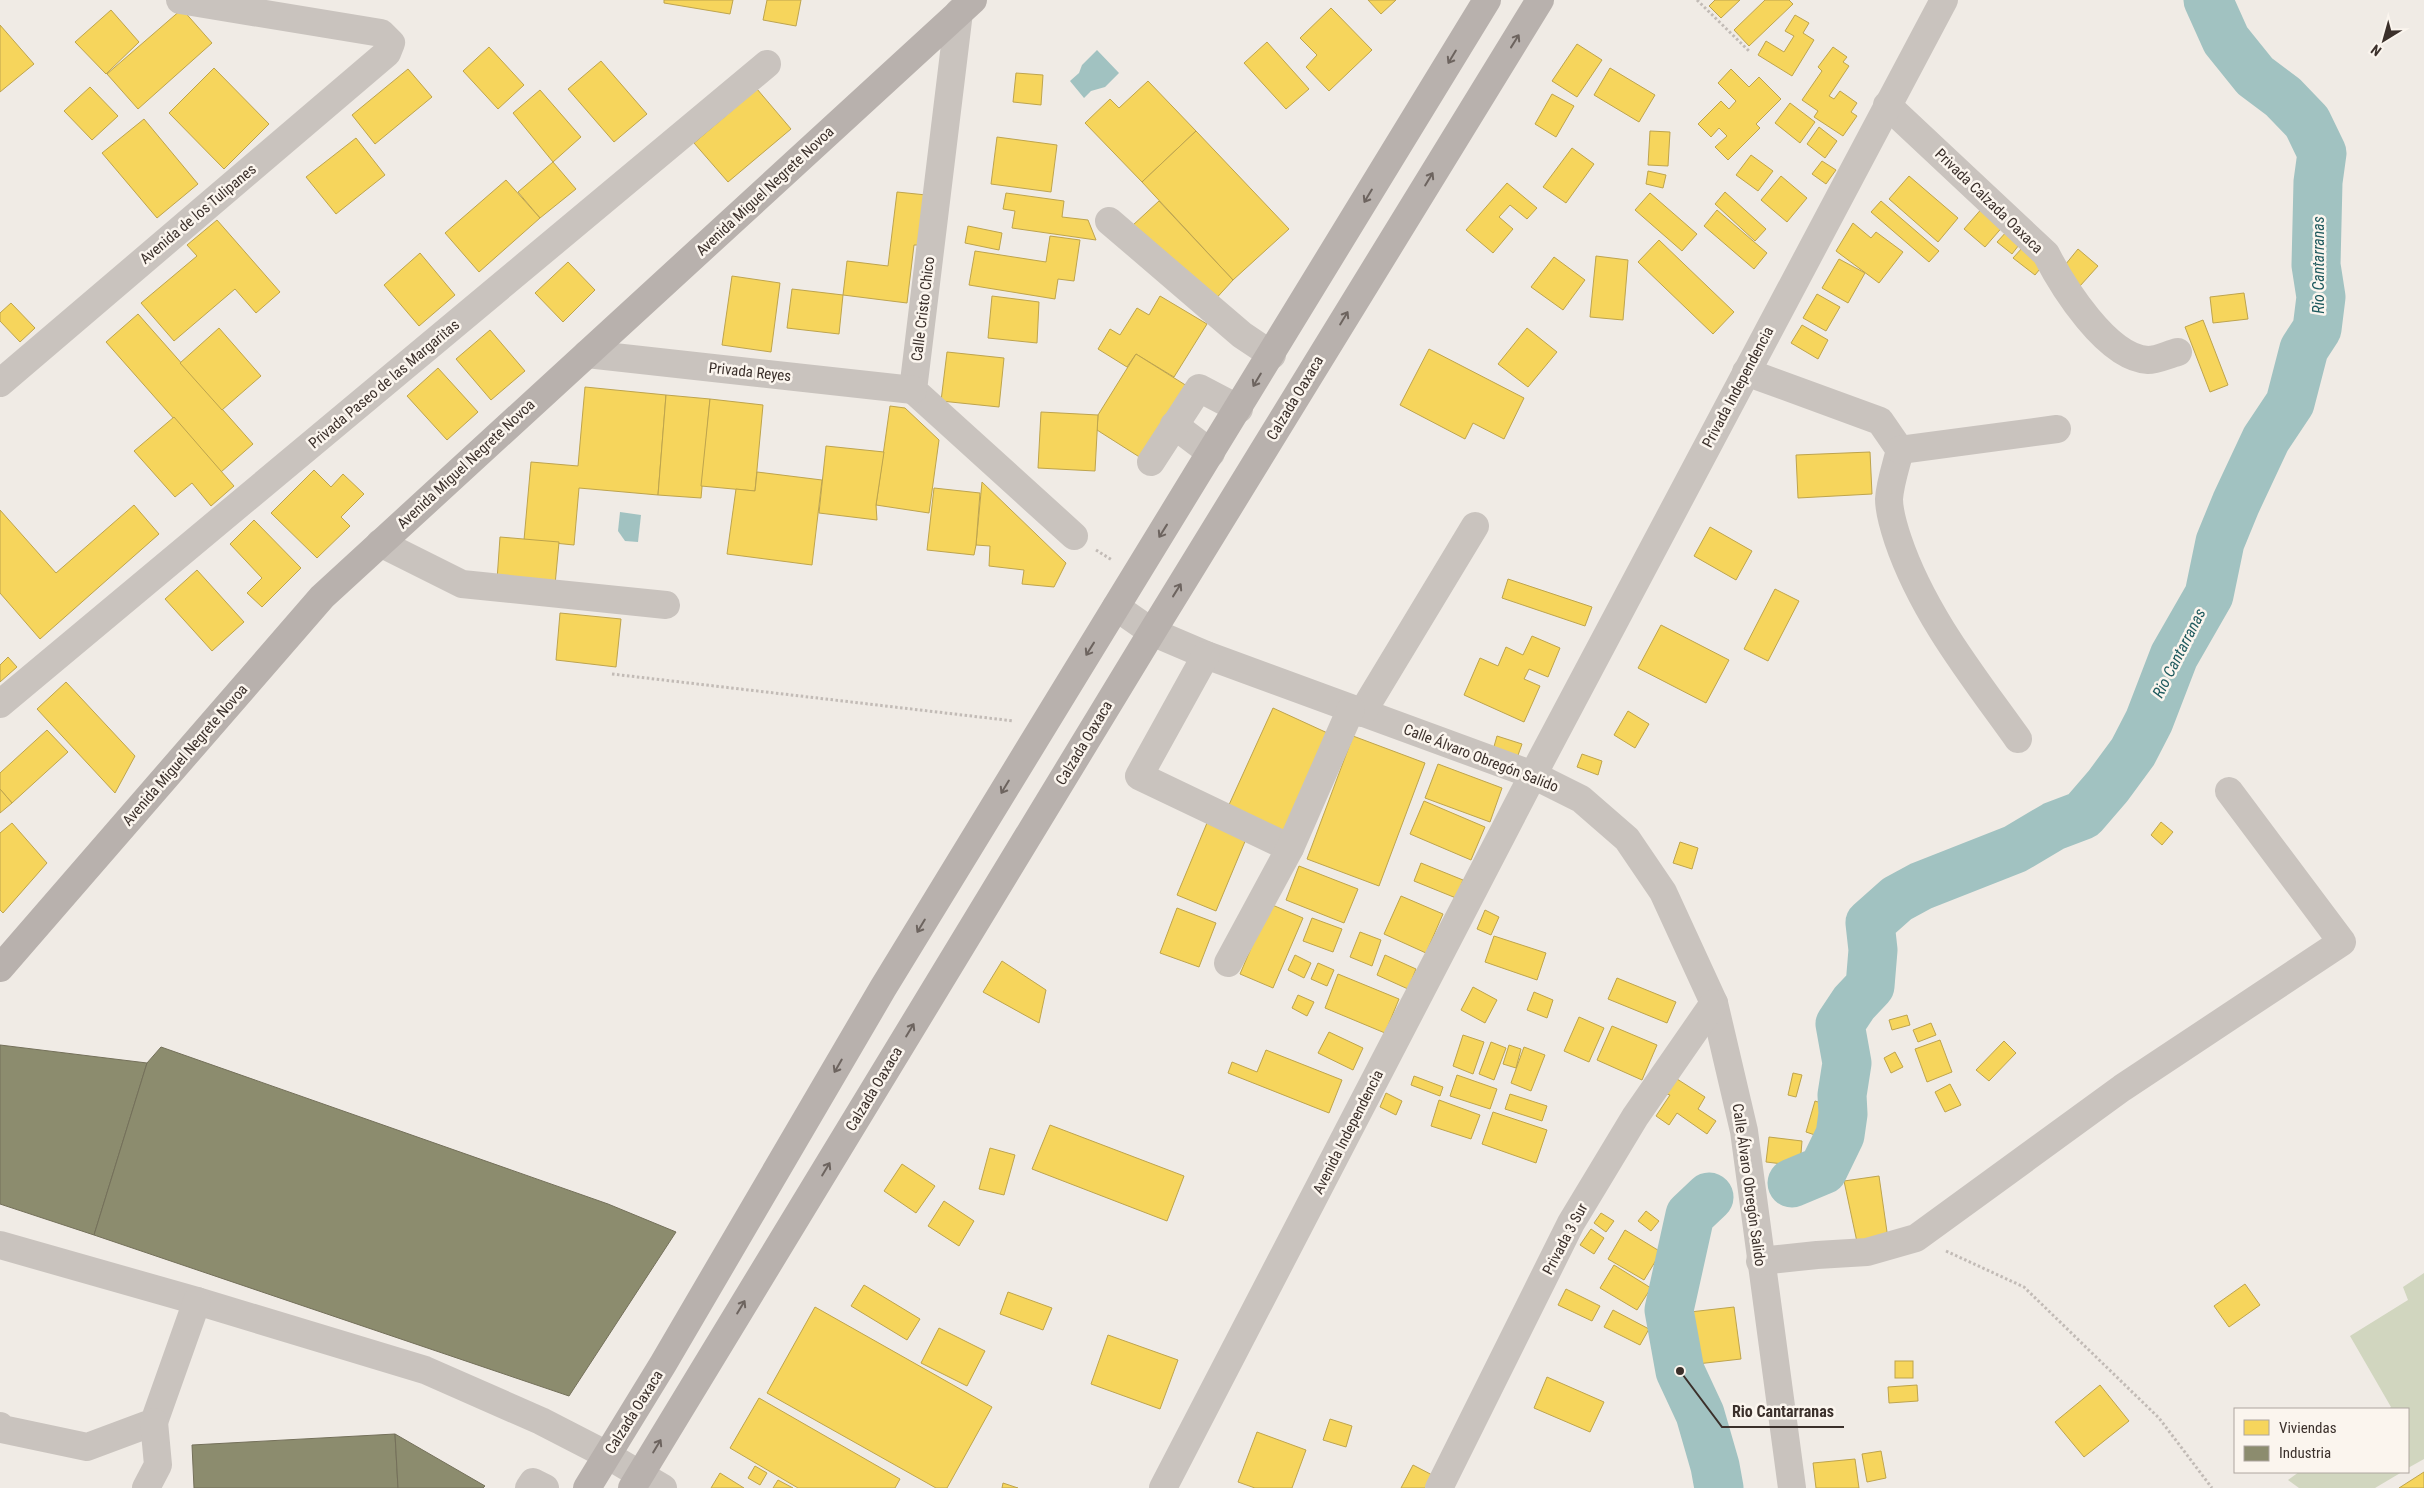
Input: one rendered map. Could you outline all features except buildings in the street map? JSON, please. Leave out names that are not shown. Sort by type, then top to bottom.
[{"type":"main road","name":"Calzada Oaxaca","points":[[587,1488],[663,1364],[883,988],[1239,409],[1487,0]]},
{"type":"main road","name":"Calzada Oaxaca","points":[[636,1481],[1152,632],[1540,0]]},
{"type":"main road","name":"Avenida Miguel Negrete Novoa","points":[[0,968],[322,597],[966,6]]},
{"type":"main road","points":[[1294,318],[1330,341]]},
{"type":"street","name":"Avenida de los Tulipanes","points":[[0,383],[387,53],[391,43],[381,33],[180,0]]},
{"type":"street","name":"Privada Independencia","points":[[1533,775],[1944,0]]},
{"type":"street","name":"Calle Cristo Chico","points":[[913,390],[966,6]]},
{"type":"street","name":"Privada Paseo de las Margaritas","points":[[0,704],[767,64]]},
{"type":"street","name":"Privada Calzada Oaxaca","points":[[1887,105],[2046,254],[2058,277],[2082,312],[2119,350],[2148,360],[2178,352]]},
{"type":"street","points":[[1109,221],[1242,335],[1272,355]]},
{"type":"street","name":"Privada Reyes","points":[[587,354],[913,390]]},
{"type":"street","points":[[1746,372],[1880,421],[1900,450],[1889,500],[1895,530],[1906,563],[1924,601],[1960,657],[2018,739]]},
{"type":"street","points":[[1151,462],[1200,388],[1239,409]]},
{"type":"street","points":[[913,390],[1074,536]]},
{"type":"street","points":[[1174,425],[1211,453]]},
{"type":"street","points":[[1900,450],[2058,429]]},
{"type":"street","points":[[1228,963],[1290,848],[1357,711],[1475,526]]},
{"type":"street","points":[[380,543],[462,584],[666,605]]},
{"type":"street","name":"Calle Álvaro Obregón Salido","points":[[1116,607],[1152,632],[1206,656],[1533,775],[1581,799],[1627,839],[1663,892],[1714,1003],[1744,1131],[1792,1488]]},
{"type":"street","points":[[1206,656],[1140,776],[1290,848]]},
{"type":"street","name":"Avenida Independencia","points":[[1166,1487],[1533,775]]},
{"type":"street","points":[[1760,1261],[1867,1252],[1916,1238],[2122,1088],[2342,942],[2229,791]]},
{"type":"street","name":"Privada 3 Sur","points":[[1439,1488],[1571,1224],[1635,1117],[1714,1003]]},
{"type":"street","points":[[0,1245],[198,1300],[425,1370],[541,1421],[607,1455],[636,1481],[663,1488]]},
{"type":"street","points":[[146,1488],[158,1465],[154,1422],[198,1300]]},
{"type":"street","points":[[0,1426],[2,1429],[87,1447],[154,1422]]},
{"type":"street","points":[[529,1488],[533,1482],[545,1488]]},
{"type":"path","points":[[1697,0],[1750,52]]},
{"type":"path","points":[[1074,536],[1136,575]]},
{"type":"path","points":[[612,674],[1044,725]]},
{"type":"path","points":[[1916,1238],[2024,1287],[2158,1418],[2212,1488]]},
{"type":"green space","points":[[2424,1273],[2424,1459],[2409,1467],[2409,1408],[2390,1408],[2350,1336],[2408,1300],[2403,1287]]},
{"type":"green space","points":[[2298,1473],[2400,1473],[2375,1488],[2299,1488],[2288,1480]]},
{"type":"water","points":[[1097,50],[1119,73],[1105,87],[1091,91],[1084,98],[1070,81],[1079,73],[1082,65]]},
{"type":"water","points":[[620,512],[641,515],[638,542],[625,541],[618,531]]},
{"type":"waterway","name":"Rio Cantarranas","points":[[1792,1183],[1823,1170],[1840,1135],[1843,1114],[1842,1095],[1847,1063],[1840,1024],[1854,1003],[1870,986],[1873,950],[1870,923],[1897,899],[1921,886],[2015,849],[2054,826],[2083,815],[2108,786],[2133,752],[2149,721],[2174,656],[2209,595],[2220,542],[2266,439],[2290,403],[2304,349],[2317,329],[2321,297],[2316,265],[2318,182],[2322,153],[2307,122],[2283,97],[2255,76],[2226,40],[2208,0]]},
{"type":"waterway","name":"Rio Cantarranas","points":[[1709,1197],[1690,1215],[1669,1310],[1680,1371],[1700,1414],[1715,1466],[1719,1488]]},
{"type":"place","name":"Rio Cantarranas","points":[[1680,1371]]}]
